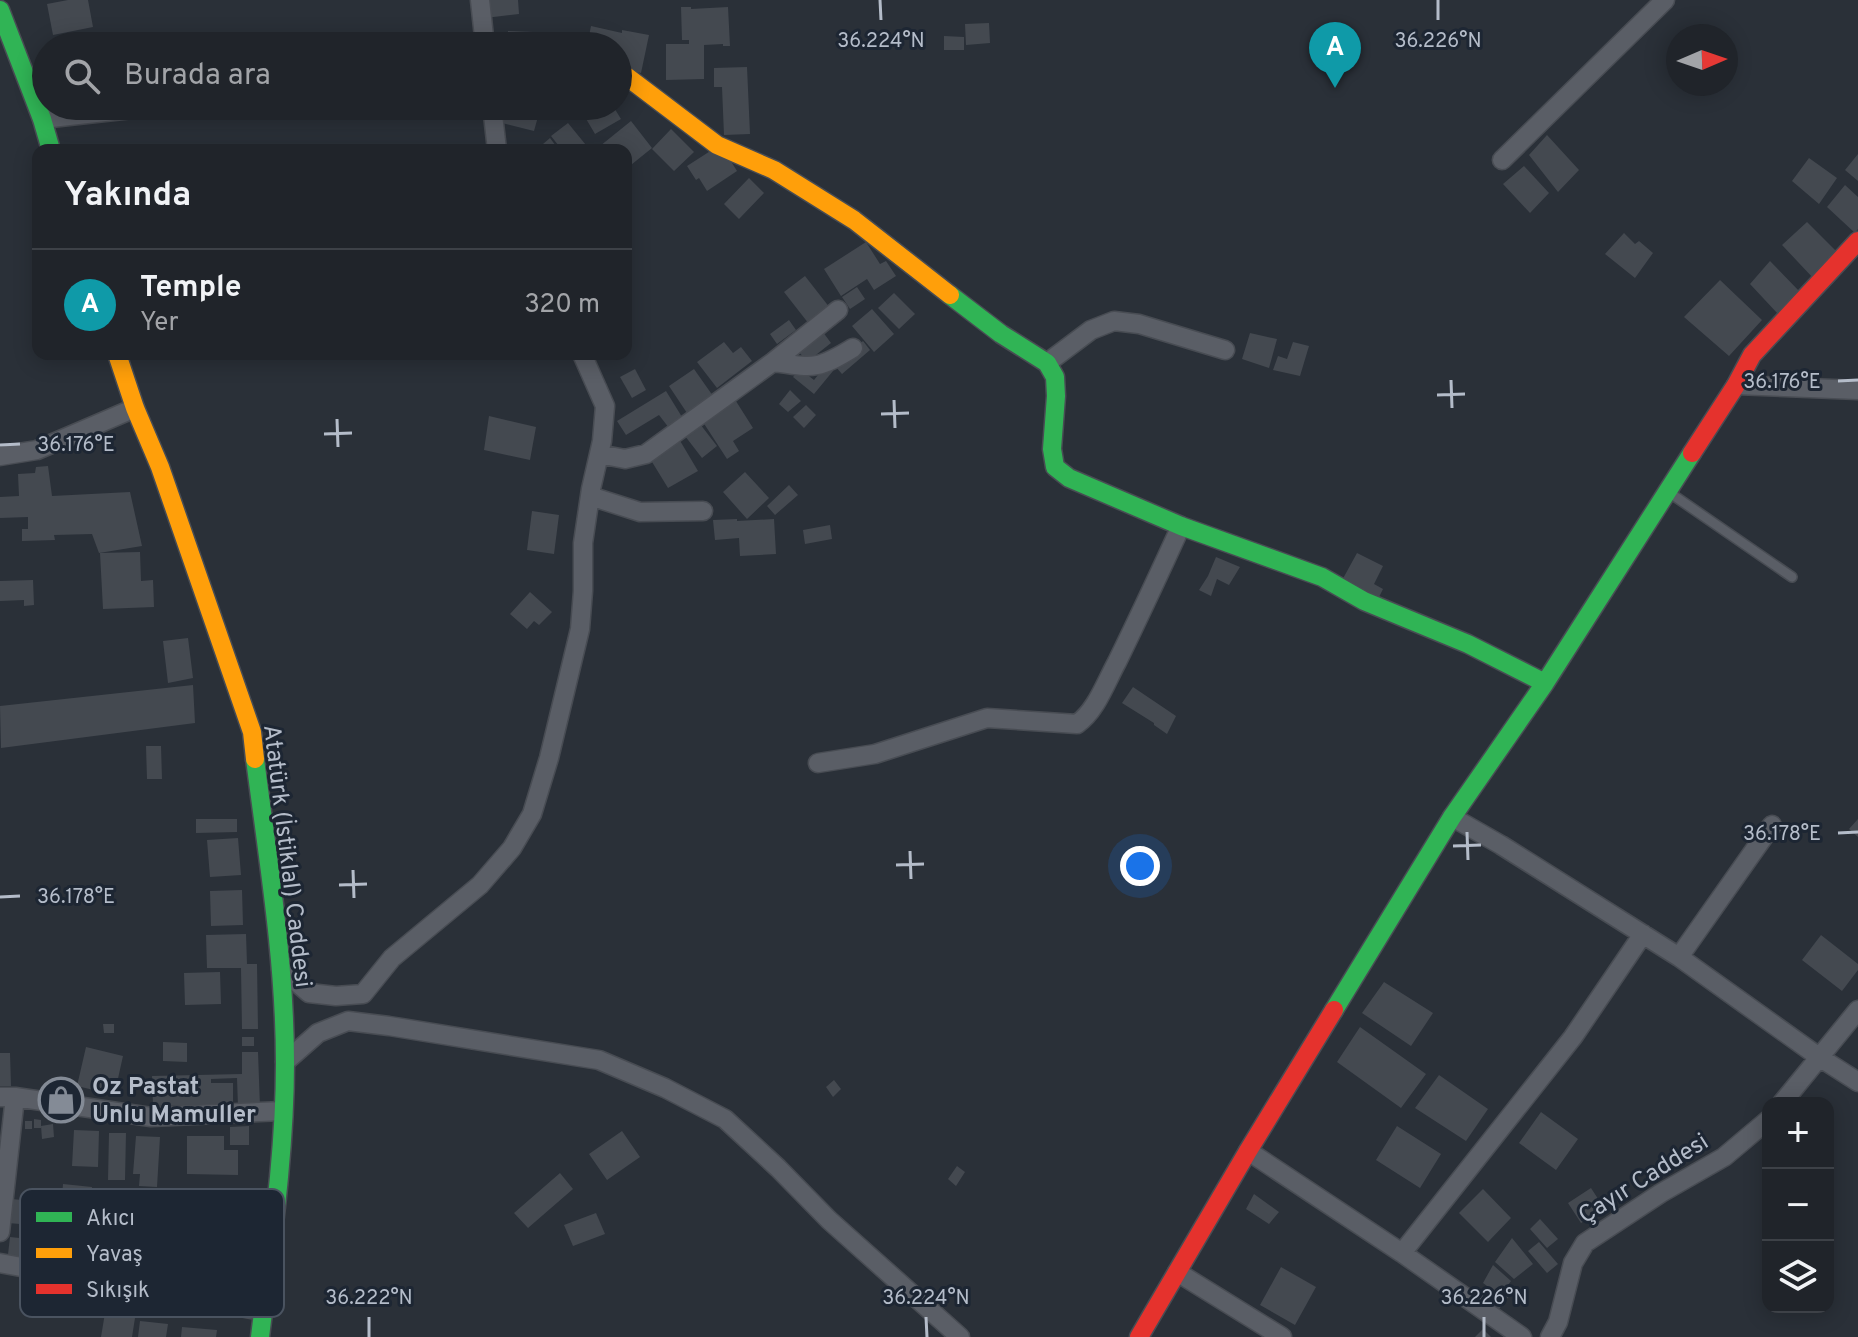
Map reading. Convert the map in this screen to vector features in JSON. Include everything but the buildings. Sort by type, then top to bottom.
[{"type":"street","points":[[480,0],[483,32]]},
{"type":"street","points":[[1502,160],[1665,0]]},
{"type":"street","points":[[0,10],[32,93]]},
{"type":"street","points":[[632,81],[717,145],[774,170],[854,220],[1001,334],[1047,363],[1055,377],[1052,449],[1055,467],[1069,478],[1181,526],[1322,577],[1364,601],[1468,644],[1545,683]]},
{"type":"street","points":[[42,120],[49,144]]},
{"type":"street","points":[[494,120],[496,144]]},
{"type":"street","points":[[1139,1337],[1248,1151],[1452,817],[1545,683],[1736,385],[1752,355],[1858,241]]},
{"type":"street","points":[[599,454],[625,459],[646,454],[773,362],[838,310]]},
{"type":"street","points":[[1047,363],[1091,330],[1114,321],[1139,324],[1225,350]]},
{"type":"street","points":[[773,362],[810,367],[828,363],[853,348]]},
{"type":"street","name":"Atatürk (İstiklal) Caddesi","points":[[119,360],[160,467],[252,732],[281,969],[285,1062],[283,1140],[277,1189]]},
{"type":"street","points":[[281,969],[309,993],[336,996],[363,994],[392,958],[480,885],[512,848],[532,814],[580,629],[583,543],[605,406],[585,360]]},
{"type":"street","points":[[1736,385],[1858,390]]},
{"type":"street","points":[[0,456],[37,450],[135,408]]},
{"type":"street","points":[[590,496],[640,512],[703,511]]},
{"type":"street","points":[[818,763],[875,754],[987,718],[1077,724],[1087,718],[1146,604],[1181,526]]},
{"type":"street","points":[[1452,817],[1679,957],[1858,1082]]},
{"type":"street","points":[[1679,957],[1772,825]]},
{"type":"street","points":[[1402,1253],[1573,1037],[1643,934]]},
{"type":"street","points":[[1787,1097],[1858,1010]]},
{"type":"street","points":[[285,1062],[318,1033],[348,1021],[599,1060],[665,1088],[725,1119],[829,1220],[960,1337]]},
{"type":"street","points":[[0,1232],[7,1097],[151,1117],[283,1111]]},
{"type":"street","name":"Çayır Caddesi","points":[[1550,1337],[1558,1322],[1573,1263],[1585,1243],[1661,1193],[1724,1157],[1762,1125]]},
{"type":"street","points":[[1248,1151],[1522,1337]]},
{"type":"street","points":[[0,1263],[20,1267]]},
{"type":"street","points":[[1177,1272],[1282,1337]]},
{"type":"street","name":"Atatürk (İstiklal) Caddesi","points":[[260,1337],[262,1317]]},
{"type":"lane","points":[[1667,491],[1792,577]]},
{"type":"traffic: fast","points":[[0,10],[32,93]]},
{"type":"traffic: fast","points":[[42,120],[49,144]]},
{"type":"traffic: fast","points":[[950,295],[1001,334],[1047,363],[1055,377],[1052,449],[1055,467],[1069,478],[1181,526],[1322,577],[1364,601],[1468,644],[1545,683]]},
{"type":"traffic: fast","points":[[1334,1010],[1452,817],[1545,683],[1692,453]]},
{"type":"traffic: fast","points":[[255,759],[279,949],[284,1025],[284,1097],[278,1189]]},
{"type":"traffic: fast","points":[[260,1337],[263,1317]]},
{"type":"traffic: slow","points":[[632,81],[717,145],[774,170],[854,220],[950,295]]},
{"type":"traffic: slow","points":[[119,360],[160,467],[252,732],[255,759]]},
{"type":"traffic: jam","points":[[1692,453],[1752,355],[1858,241]]},
{"type":"traffic: jam","points":[[1139,1337],[1334,1010]]},
{"type":"place","name":"Temple","points":[[1335,88]]},
{"type":"place","name":"Oz Pastat Unlu Mamuller","points":[[61,1100]]}]
